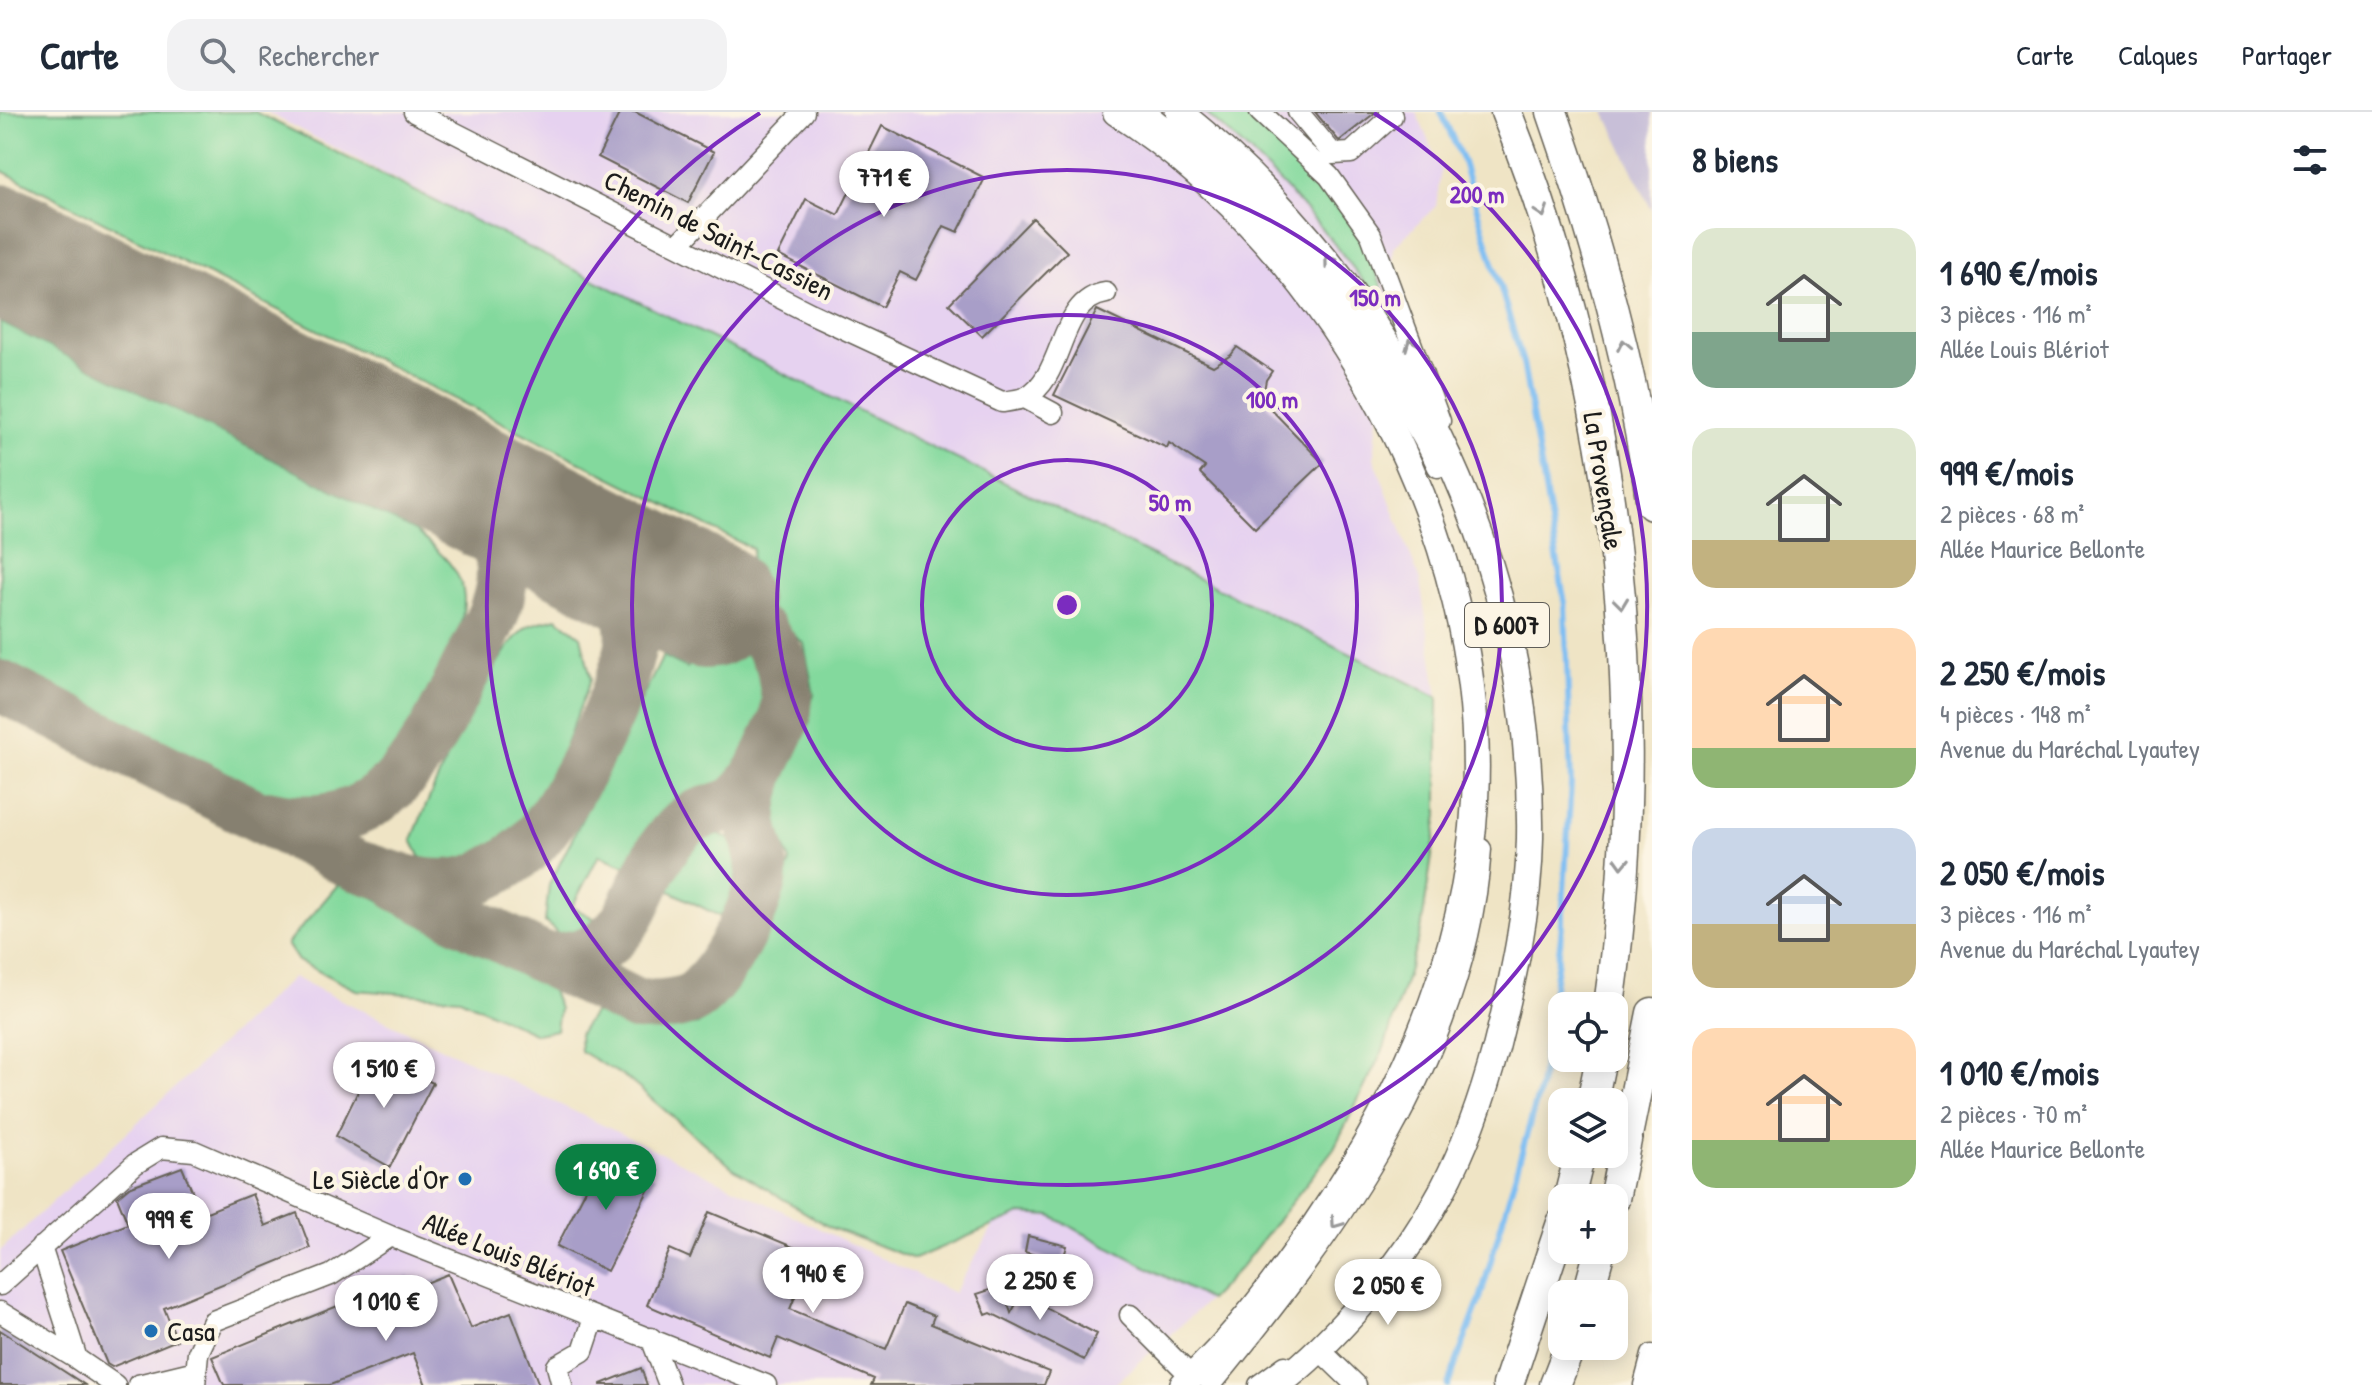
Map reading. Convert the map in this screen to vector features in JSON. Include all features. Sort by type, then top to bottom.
[{"type":"highway","name":"La Provençale","points":[[1506,112],[1552,239],[1583,353],[1605,471],[1623,616],[1626,737],[1622,867],[1610,992]]},
{"type":"highway","name":"La Provençale","points":[[1552,112],[1590,221],[1622,333],[1652,505]]},
{"type":"highway","points":[[1617,1184],[1652,1013]]},
{"type":"highway","points":[[1508,1385],[1550,1264]]},
{"type":"highway","points":[[1492,1385],[1534,1315]]},
{"type":"highway","points":[[1555,1385],[1565,1360]]},
{"type":"main road","name":"D 6007","points":[[1116,112],[1179,159],[1248,224],[1303,286],[1366,381],[1427,507],[1447,569],[1462,631],[1475,757],[1475,800],[1462,891],[1436,990],[1415,1050],[1387,1109],[1350,1174],[1258,1302],[1195,1382]]},
{"type":"main road","name":"D 6007","points":[[1179,112],[1260,184],[1333,265],[1395,357],[1467,496],[1497,583],[1522,699],[1528,755],[1530,841],[1521,930],[1489,1074],[1452,1173],[1424,1227],[1368,1299],[1310,1359],[1277,1385]]},
{"type":"main road","points":[[1295,1385],[1386,1291],[1409,1260],[1424,1227]]},
{"type":"street","name":"Chemin de Saint-Cassien","points":[[414,112],[810,313],[1002,402],[1025,398]]},
{"type":"street","points":[[678,245],[804,112]]},
{"type":"street","points":[[1146,112],[1232,185],[1294,248],[1372,356],[1428,445],[1461,514],[1495,625],[1518,752],[1519,832],[1512,930],[1491,1029],[1463,1118],[1430,1196],[1405,1237],[1359,1295],[1301,1352],[1259,1385]]},
{"type":"street","points":[[1260,112],[1329,176],[1371,235],[1467,496]]},
{"type":"street","points":[[1298,112],[1333,154],[1351,153],[1392,116],[1390,112]]},
{"type":"street","points":[[1053,413],[1025,398],[1040,386],[1081,305],[1095,295],[1106,293]]},
{"type":"street","points":[[1130,1315],[1195,1382],[1308,1265],[1349,1205],[1397,1123],[1437,1037],[1479,877],[1486,782],[1480,681],[1464,590],[1435,496],[1372,356]]},
{"type":"street","name":"Allée Louis Blériot","points":[[0,1285],[135,1164],[161,1148],[194,1151],[390,1236],[766,1385]]},
{"type":"street","points":[[1424,1227],[1430,1196]]},
{"type":"street","points":[[138,1385],[196,1378],[198,1353],[213,1321],[331,1275],[390,1236]]},
{"type":"street","points":[[41,1247],[77,1359]]},
{"type":"street","points":[[0,1312],[115,1385]]},
{"type":"street","points":[[562,1385],[557,1366],[583,1351],[594,1318]]},
{"type":"street","points":[[651,1338],[669,1385]]},
{"type":"street","points":[[1325,1355],[1356,1385]]},
{"type":"street","points":[[1644,1385],[1652,1355]]},
{"type":"shaded area","points":[[266,112],[1416,112],[1441,170],[1436,206],[1394,247],[1374,458],[1420,581],[1438,697],[891,437]]},
{"type":"shaded area","points":[[1605,112],[1652,112],[1652,211]]},
{"type":"shaded area","points":[[293,977],[954,1293],[995,1224],[1021,1214],[1051,1216],[1209,1300],[1114,1385],[0,1385],[0,1251]]},
{"type":"green space","points":[[0,112],[255,112],[1438,697],[1438,815],[1421,931],[1384,1048],[1334,1148],[1241,1267],[1209,1300],[1051,1216],[1021,1214],[914,1259],[829,1227],[733,1168],[628,1079],[580,1051],[579,1034],[594,1012],[650,1030],[698,1024],[732,993],[768,929],[790,861],[775,822],[778,793],[814,695],[804,644],[746,593],[753,549],[0,170]]},
{"type":"green space","points":[[1204,112],[1250,112],[1315,172],[1363,237],[1398,329],[1308,213],[1258,161]]},
{"type":"green space","points":[[0,322],[415,531],[447,560],[459,578],[464,598],[462,620],[454,646],[425,705],[407,733],[368,776],[350,788],[319,796],[265,794],[0,661]]},
{"type":"green space","points":[[557,618],[581,636],[591,679],[559,761],[526,818],[487,853],[453,862],[424,864],[412,840],[446,760],[480,693],[513,641],[527,627]]},
{"type":"green space","points":[[706,632],[751,656],[763,685],[763,717],[733,778],[694,794],[669,810],[649,831],[627,867],[599,855],[572,907],[597,920],[586,931],[563,938],[545,922],[549,885],[663,656],[687,668]]},
{"type":"green space","points":[[713,833],[733,839],[736,861],[734,888],[721,917],[666,889],[684,856]]},
{"type":"green space","points":[[341,881],[550,986],[559,1009],[556,1030],[536,1034],[460,998],[356,990],[298,961],[287,944]]},
{"type":"building","points":[[620,112],[635,112],[714,152],[688,203],[598,157]]},
{"type":"building","points":[[1315,112],[1376,112],[1339,141]]},
{"type":"building","points":[[882,126],[985,178],[958,232],[944,226],[916,280],[900,272],[882,307],[778,255],[806,199],[838,215]]},
{"type":"building","points":[[1033,218],[1067,252],[982,336],[949,304]]},
{"type":"building","points":[[1097,310],[1213,366],[1231,355],[1237,347],[1272,371],[1266,380],[1262,400],[1323,463],[1255,528],[1200,473],[1205,467],[1169,443],[1167,448],[1054,395]]},
{"type":"building","points":[[376,1055],[433,1083],[390,1167],[336,1136]]},
{"type":"building","points":[[605,1152],[655,1177],[607,1271],[557,1246]]},
{"type":"building","points":[[182,1167],[202,1214],[252,1194],[265,1226],[297,1213],[310,1248],[164,1308],[177,1340],[112,1367],[107,1364],[60,1251],[128,1224],[117,1197],[129,1187]]},
{"type":"building","points":[[709,1212],[812,1255],[790,1309],[886,1349],[905,1304],[934,1316],[931,1324],[1049,1372],[1044,1385],[871,1385],[874,1379],[778,1338],[770,1358],[647,1305],[670,1249],[690,1258]]},
{"type":"building","points":[[1028,1236],[1067,1246],[1062,1263],[1025,1252]]},
{"type":"building","points":[[448,1274],[471,1328],[511,1312],[539,1385],[426,1385],[413,1353],[330,1385],[224,1385],[212,1357],[409,1277],[414,1288]]},
{"type":"building","points":[[1002,1286],[1011,1313],[1021,1295],[1097,1334],[1084,1360],[991,1313],[986,1315],[977,1294]]},
{"type":"building","points":[[0,1330],[85,1385],[0,1385]]},
{"type":"building","points":[[641,1368],[647,1385],[601,1385],[601,1384]]},
{"type":"waterway","points":[[1441,112],[1463,162],[1523,363],[1565,604],[1571,784],[1561,937],[1540,1088],[1480,1299],[1448,1385]]},
{"type":"taxiway","points":[[268,816],[308,821],[342,816],[371,803],[395,784],[434,730],[490,620],[501,583],[498,547],[469,485]]},
{"type":"taxiway","points":[[0,686],[355,865],[429,884],[459,884],[474,880],[514,858],[541,833],[590,752],[626,666],[632,636],[625,596],[605,566],[568,534]]},
{"type":"taxiway","points":[[706,604],[763,634],[781,661],[787,698],[785,719],[760,772]]},
{"type":"taxiway","points":[[401,887],[636,1005],[684,1001],[701,991],[724,962],[754,904],[762,874],[752,814],[760,772],[736,801],[697,815],[685,823],[653,865],[620,928],[604,944],[581,954],[549,959]]},
{"type":"runway","points":[[0,249],[706,604]]},
{"type":"place","name":"Le Siècle d'Or","points":[[465,1179]]},
{"type":"place","name":"Casa","points":[[151,1331]]}]
